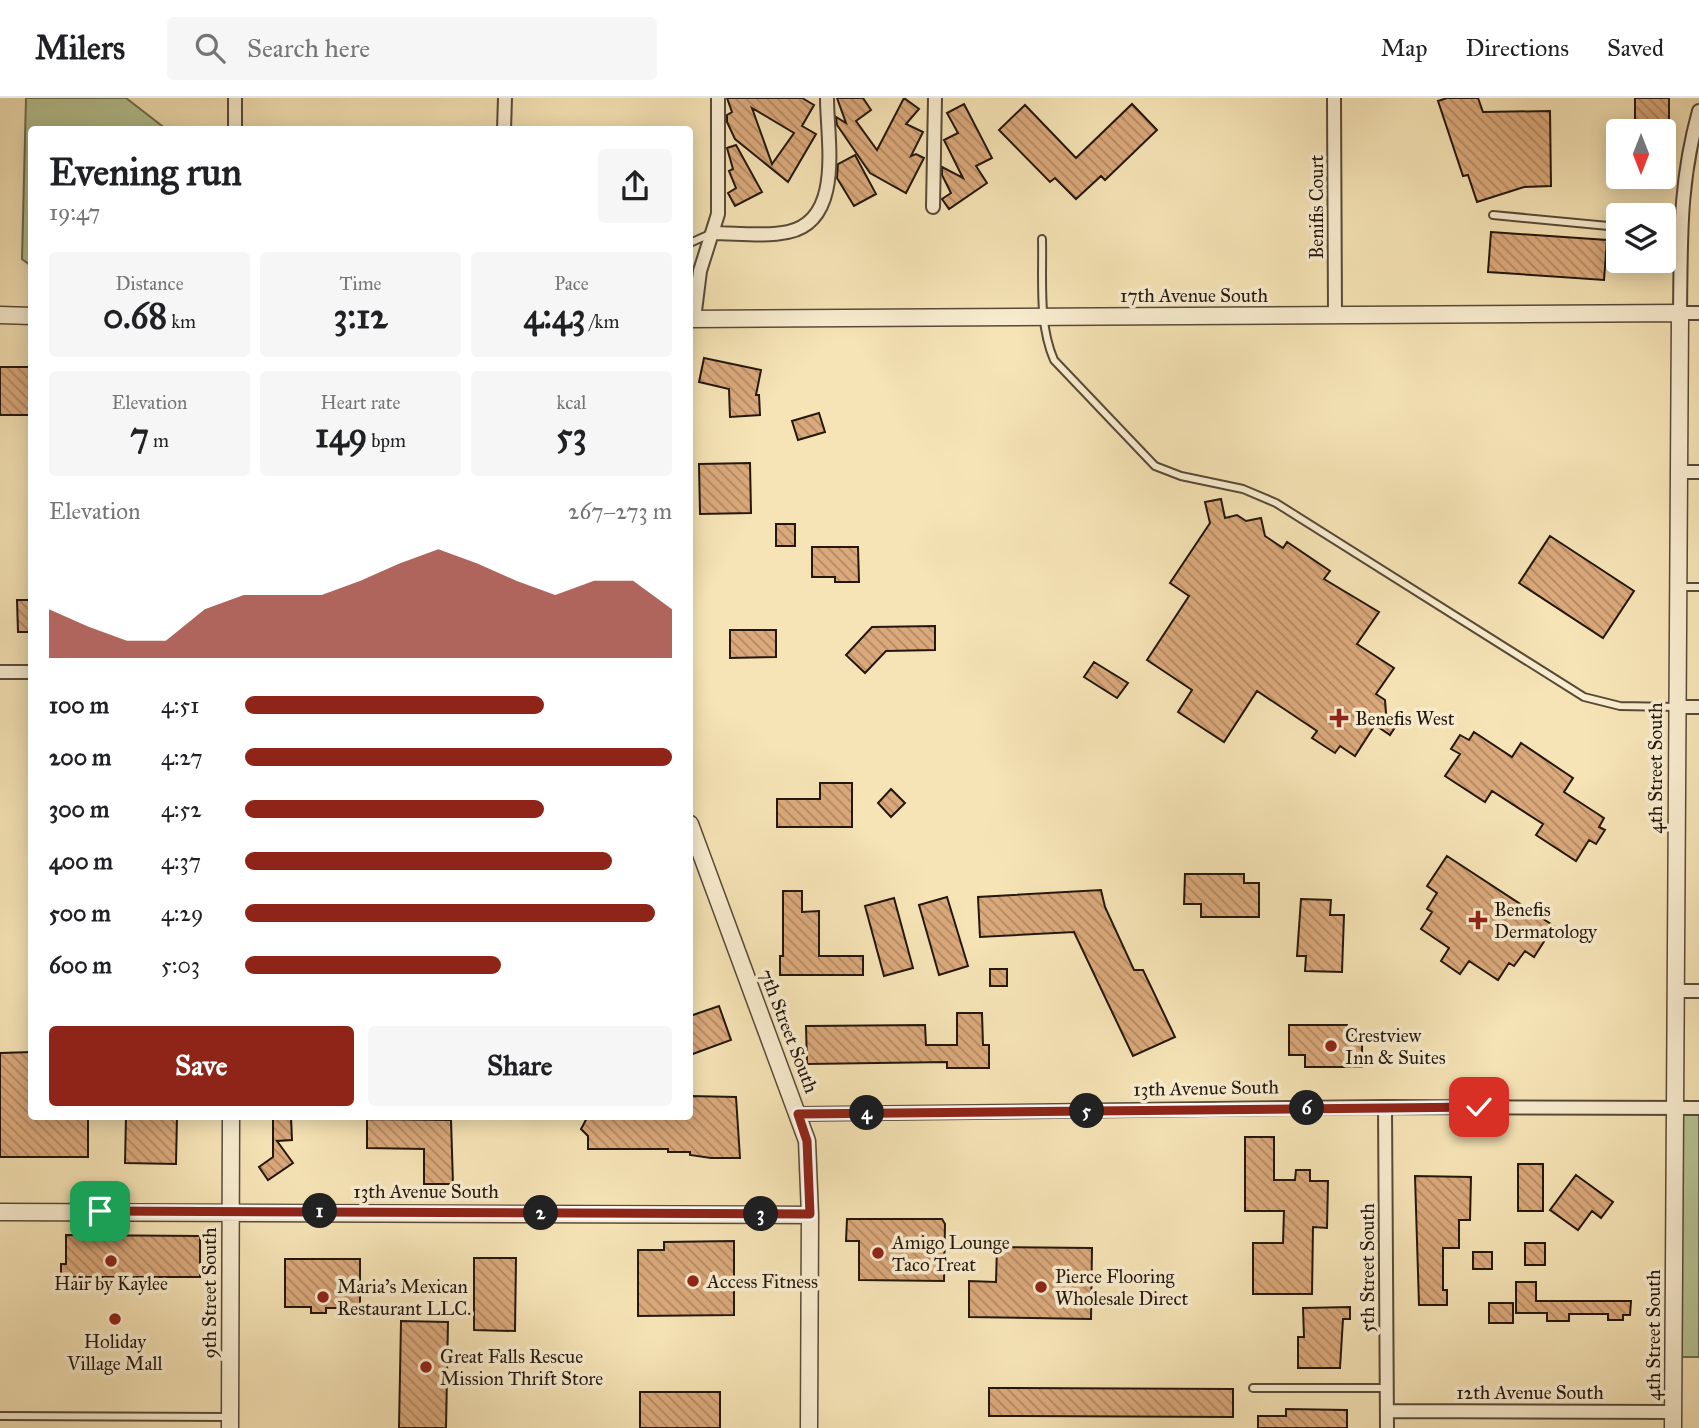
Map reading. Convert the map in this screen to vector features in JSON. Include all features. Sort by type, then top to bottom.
[{"type":"street","points":[[235,98],[235,126]]},
{"type":"street","points":[[504,126],[505,98]]},
{"type":"street","points":[[693,313],[700,271],[718,214],[718,98]]},
{"type":"street","points":[[712,233],[788,232],[811,223],[822,209],[827,188],[827,98]]},
{"type":"street","points":[[933,207],[935,98]]},
{"type":"street","name":"Benifis Court","points":[[1335,98],[1335,316]]},
{"type":"street","name":"4th Street South","points":[[1673,1420],[1681,236],[1686,159],[1699,111]]},
{"type":"street","name":"17th Avenue South","points":[[693,319],[1699,313]]},
{"type":"street","points":[[0,315],[28,316]]},
{"type":"street","points":[[1681,472],[1699,472]]},
{"type":"street","points":[[0,672],[28,673]]},
{"type":"street","points":[[1676,707],[1699,707]]},
{"type":"street","name":"7th Street South","points":[[693,832],[807,1141],[810,1214],[809,1428]]},
{"type":"street","points":[[1675,991],[1699,991]]},
{"type":"street","name":"13th Avenue South","points":[[798,1114],[1385,1107],[1699,1108]]},
{"type":"street","name":"5th Street South","points":[[1385,1107],[1387,1428]]},
{"type":"street","name":"9th Street South","points":[[230,1422],[231,1120]]},
{"type":"street","name":"13th Avenue South","points":[[0,1212],[230,1210],[810,1214]]},
{"type":"street","name":"12th Avenue South","points":[[1387,1411],[1673,1420]]},
{"type":"lane","points":[[1493,215],[1606,226]]},
{"type":"lane","points":[[693,242],[712,233]]},
{"type":"lane","points":[[1676,236],[1681,236]]},
{"type":"lane","points":[[1042,239],[1043,315],[1046,341],[1054,360],[1155,466],[1181,476],[1243,489],[1276,503],[1584,697],[1620,706],[1676,707]]},
{"type":"lane","points":[[1679,587],[1699,587]]},
{"type":"lane","points":[[1253,1388],[1387,1388]]},
{"type":"lane","points":[[0,1416],[230,1422]]},
{"type":"green space","points":[[26,98],[126,98],[162,126],[28,126],[28,264],[22,259]]},
{"type":"green space","points":[[1675,1108],[1699,1108],[1699,1357],[1674,1357]]},
{"type":"building","points":[[727,98],[802,98],[814,105],[802,126],[816,134],[788,182],[735,139],[727,122],[727,115],[732,112]],"holes":[[[752,108],[794,133],[772,164]]]},
{"type":"building","points":[[837,98],[863,98],[871,110],[856,121],[877,150],[904,98],[919,109],[906,124],[923,132],[911,156],[916,154],[924,158],[906,193],[870,173],[837,125],[836,117],[846,123]]},
{"type":"building","points":[[1447,98],[1478,98],[1483,112],[1550,111],[1551,186],[1524,187],[1477,202],[1468,175],[1463,176],[1438,101]]},
{"type":"building","points":[[1635,98],[1669,98],[1669,119],[1635,119]]},
{"type":"building","points":[[964,104],[992,158],[976,166],[987,183],[949,209],[942,199],[951,193],[942,175],[942,167],[963,178],[944,140],[958,133],[947,113]]},
{"type":"building","points":[[1132,104],[1157,130],[1105,180],[1101,176],[1076,199],[1055,178],[1050,182],[999,130],[1025,105],[1076,158]]},
{"type":"building","points":[[736,145],[762,192],[735,206],[728,193],[736,188],[729,171],[733,169],[727,148]]},
{"type":"building","points":[[855,155],[876,194],[854,206],[837,178],[838,164]]},
{"type":"building","points":[[1491,232],[1606,240],[1604,280],[1488,272]]},
{"type":"building","points":[[704,358],[761,370],[756,395],[759,395],[760,415],[730,417],[729,389],[699,382]]},
{"type":"building","points":[[0,367],[28,367],[28,415],[0,415]]},
{"type":"building","points":[[819,413],[825,432],[798,440],[792,421]]},
{"type":"building","points":[[750,463],[751,513],[700,514],[699,464]]},
{"type":"building","points":[[1221,499],[1225,518],[1237,515],[1246,521],[1261,518],[1265,536],[1283,548],[1287,542],[1330,571],[1324,579],[1379,612],[1357,644],[1394,668],[1376,694],[1385,700],[1386,713],[1399,721],[1390,735],[1375,725],[1355,756],[1340,746],[1335,753],[1312,738],[1317,731],[1257,691],[1224,742],[1178,712],[1192,690],[1147,660],[1189,596],[1170,583],[1210,523],[1205,502]]},
{"type":"building","points":[[776,524],[795,524],[795,546],[776,546]]},
{"type":"building","points":[[1550,536],[1634,591],[1603,638],[1519,583]]},
{"type":"building","points":[[812,547],[858,547],[859,582],[835,582],[835,577],[812,577]]},
{"type":"building","points":[[17,600],[28,600],[28,632],[18,632]]},
{"type":"building","points":[[935,626],[935,650],[886,651],[865,673],[846,655],[872,627]]},
{"type":"building","points":[[730,630],[776,630],[776,657],[730,658]]},
{"type":"building","points":[[1094,662],[1128,683],[1117,698],[1084,677]]},
{"type":"building","points":[[1474,732],[1512,757],[1521,743],[1573,778],[1564,792],[1604,818],[1599,827],[1605,830],[1596,844],[1589,840],[1576,861],[1536,835],[1543,824],[1492,791],[1485,802],[1445,776],[1460,754],[1451,749],[1460,735],[1469,740]]},
{"type":"building","points":[[820,783],[852,783],[852,827],[777,827],[777,799],[820,799]]},
{"type":"building","points":[[891,789],[905,803],[891,817],[878,803]]},
{"type":"building","points":[[1447,856],[1554,926],[1534,957],[1525,951],[1514,966],[1509,963],[1498,980],[1469,961],[1460,974],[1441,961],[1449,948],[1421,929],[1432,912],[1427,909],[1437,893],[1427,886]]},
{"type":"building","points":[[1185,874],[1244,874],[1244,883],[1259,883],[1259,917],[1201,917],[1201,904],[1184,904]]},
{"type":"building","points":[[1101,890],[1105,907],[1134,970],[1143,970],[1175,1037],[1133,1056],[1074,932],[980,937],[978,897]]},
{"type":"building","points":[[783,891],[802,891],[802,912],[819,911],[819,956],[863,956],[863,975],[780,975],[780,956],[783,956]]},
{"type":"building","points":[[947,897],[968,966],[939,975],[919,905]]},
{"type":"building","points":[[894,898],[913,968],[884,976],[865,906]]},
{"type":"building","points":[[1301,899],[1331,900],[1330,915],[1344,915],[1342,972],[1305,971],[1306,956],[1297,956]]},
{"type":"building","points":[[990,969],[1007,969],[1007,986],[990,986]]},
{"type":"building","points":[[719,1006],[731,1040],[693,1054],[693,1015]]},
{"type":"building","points":[[957,1013],[982,1013],[983,1045],[989,1045],[989,1068],[947,1068],[947,1062],[807,1064],[806,1026],[925,1025],[926,1045],[957,1045]]},
{"type":"building","points":[[1289,1025],[1347,1025],[1347,1035],[1362,1035],[1362,1067],[1305,1067],[1305,1055],[1289,1055]]},
{"type":"building","points":[[28,1052],[28,1120],[88,1120],[88,1157],[0,1157],[0,1053]]},
{"type":"building","points":[[693,1096],[736,1097],[740,1158],[711,1158],[690,1155],[690,1152],[668,1152],[668,1149],[588,1149],[588,1136],[581,1129],[586,1120],[693,1120]]},
{"type":"building","points":[[126,1120],[177,1120],[176,1164],[125,1163]]},
{"type":"building","points":[[273,1120],[291,1120],[292,1140],[277,1141],[293,1163],[268,1180],[259,1167],[273,1157]]},
{"type":"building","points":[[367,1120],[451,1120],[453,1184],[424,1184],[424,1149],[367,1148]]},
{"type":"building","points":[[1245,1137],[1274,1137],[1274,1180],[1295,1180],[1296,1170],[1310,1170],[1310,1181],[1328,1181],[1327,1228],[1313,1227],[1312,1294],[1253,1294],[1253,1243],[1283,1243],[1284,1211],[1245,1211]]},
{"type":"building","points":[[1518,1164],[1543,1164],[1543,1211],[1518,1211]]},
{"type":"building","points":[[1576,1175],[1613,1202],[1601,1218],[1592,1211],[1578,1230],[1550,1210]]},
{"type":"building","points":[[1415,1176],[1471,1177],[1470,1220],[1459,1220],[1459,1248],[1443,1248],[1443,1290],[1447,1290],[1447,1305],[1419,1305]]},
{"type":"building","points":[[847,1219],[942,1219],[945,1224],[944,1281],[859,1280],[859,1241],[846,1241]]},
{"type":"building","points":[[66,1235],[200,1236],[200,1277],[61,1277],[61,1264],[66,1264]]},
{"type":"building","points":[[734,1241],[734,1315],[638,1316],[638,1250],[664,1250],[664,1242]]},
{"type":"building","points":[[1525,1243],[1545,1243],[1545,1265],[1525,1265]]},
{"type":"building","points":[[997,1247],[1092,1248],[1091,1319],[969,1317],[969,1281],[996,1282]]},
{"type":"building","points":[[1473,1252],[1492,1252],[1492,1269],[1473,1269]]},
{"type":"building","points":[[474,1258],[516,1258],[515,1331],[474,1330]]},
{"type":"building","points":[[285,1259],[360,1259],[360,1308],[326,1308],[326,1313],[311,1313],[311,1307],[285,1307]]},
{"type":"building","points":[[1516,1282],[1536,1282],[1536,1301],[1631,1301],[1630,1315],[1623,1315],[1623,1320],[1608,1320],[1608,1314],[1569,1314],[1569,1321],[1547,1321],[1547,1313],[1516,1313]]},
{"type":"building","points":[[1489,1303],[1513,1303],[1513,1323],[1489,1323]]},
{"type":"building","points":[[1350,1307],[1350,1319],[1343,1319],[1340,1368],[1298,1368],[1298,1337],[1304,1337],[1303,1308]]},
{"type":"building","points":[[401,1321],[448,1322],[446,1428],[399,1428]]},
{"type":"building","points":[[989,1388],[1233,1389],[1233,1417],[989,1416]]},
{"type":"building","points":[[640,1392],[720,1392],[720,1428],[640,1428]]},
{"type":"building","points":[[1286,1409],[1347,1410],[1347,1428],[1258,1428],[1258,1416],[1286,1416]]},
{"type":"place","name":"Benefis West","points":[[1339,718]]},
{"type":"place","name":"Benefis Dermatology","points":[[1478,920]]},
{"type":"place","name":"Crestview Inn & Suites","points":[[1331,1046]]},
{"type":"place","name":"Amigo Lounge Taco Treat","points":[[878,1253]]},
{"type":"place","name":"Hair by Kaylee","points":[[111,1261]]},
{"type":"place","name":"Access Fitness","points":[[693,1281]]},
{"type":"place","name":"Pierce Flooring Wholesale Direct","points":[[1041,1287]]},
{"type":"place","name":"Maria's Mexican Restaurant LLC.","points":[[323,1297]]},
{"type":"place","name":"Holiday Village Mall","points":[[115,1319]]},
{"type":"place","name":"Great Falls Rescue Mission Thrift Store","points":[[426,1367]]},
{"type":"route","points":[[100,1211],[810,1214],[807,1141],[798,1114],[1479,1107]]}]
